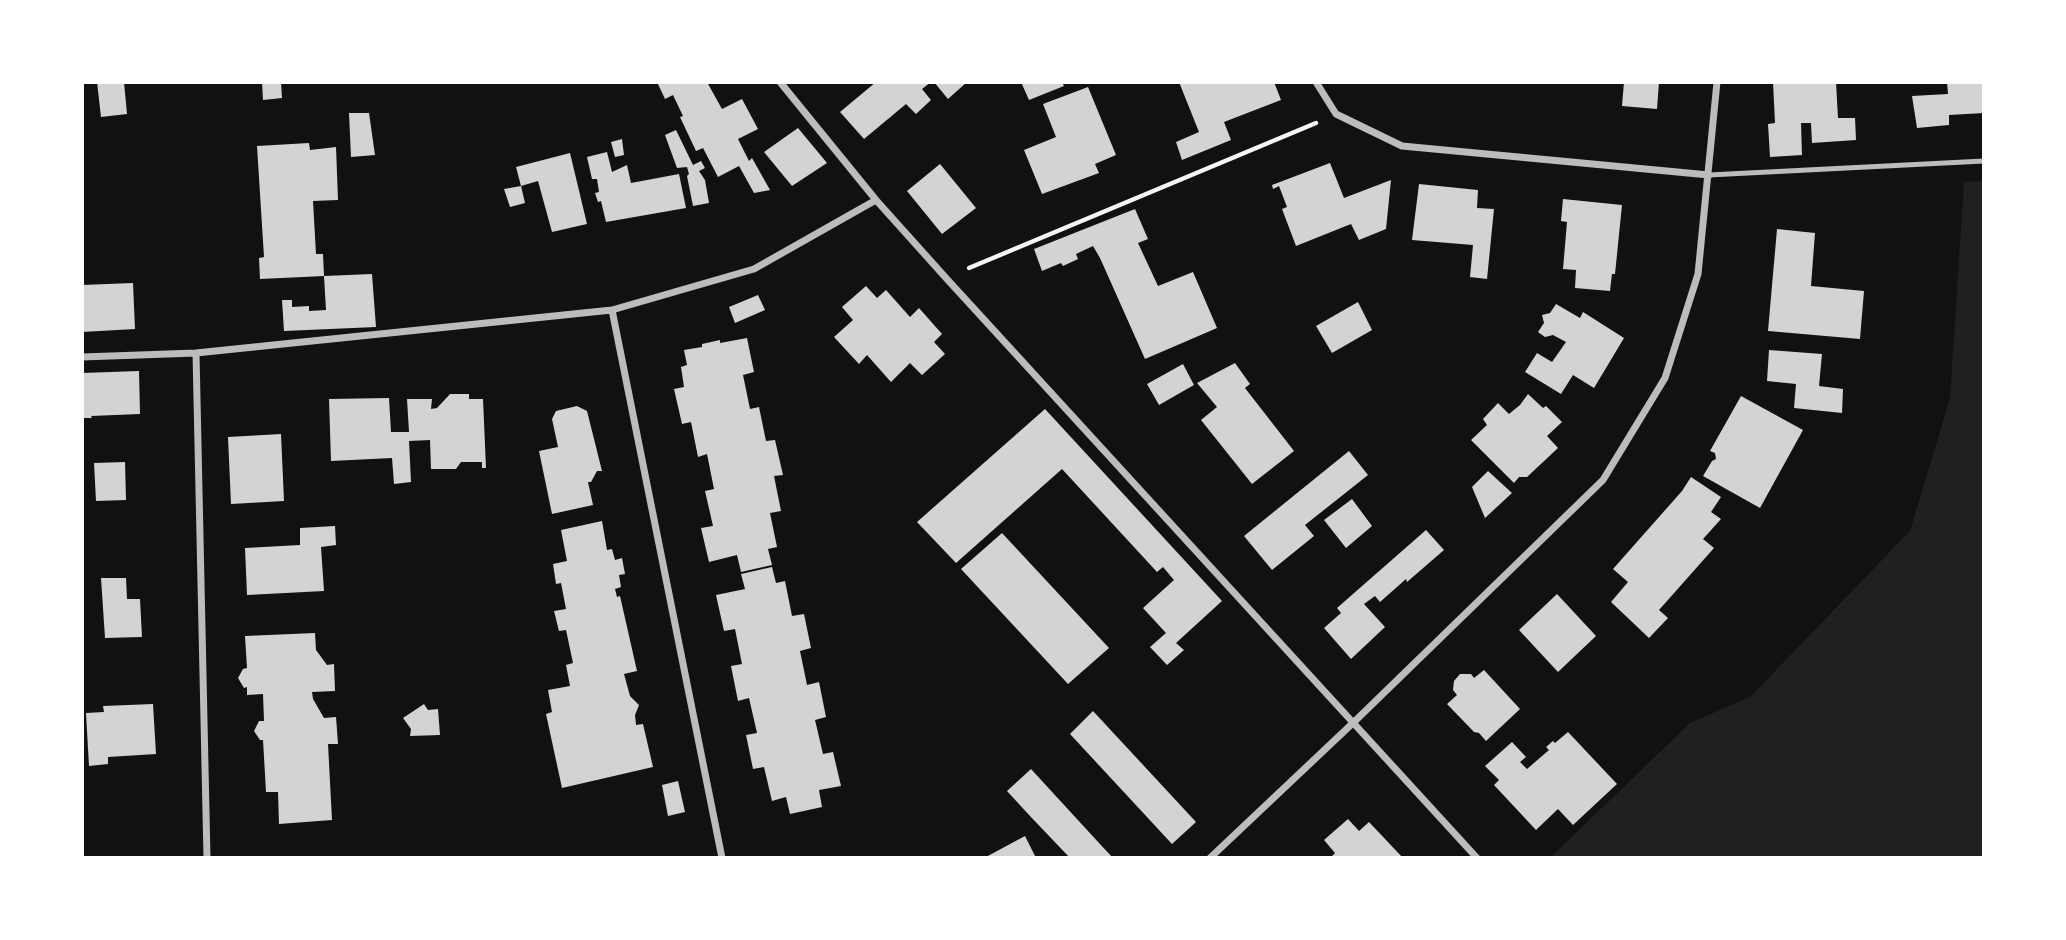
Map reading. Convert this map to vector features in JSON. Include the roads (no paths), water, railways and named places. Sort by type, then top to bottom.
[{"type":"street","points":[[780,82],[876,200],[946,278],[1477,858]]},
{"type":"street","points":[[1316,82],[1336,114],[1402,146],[1709,175]]},
{"type":"street","points":[[1210,858],[1603,480],[1665,378],[1698,274],[1717,82]]},
{"type":"street","points":[[82,357],[196,353],[612,310],[754,269],[876,200]]},
{"type":"street","points":[[612,310],[722,858]]},
{"type":"street","points":[[196,353],[207,858]]},
{"type":"lane","points":[[1709,175],[1984,161]]}]
